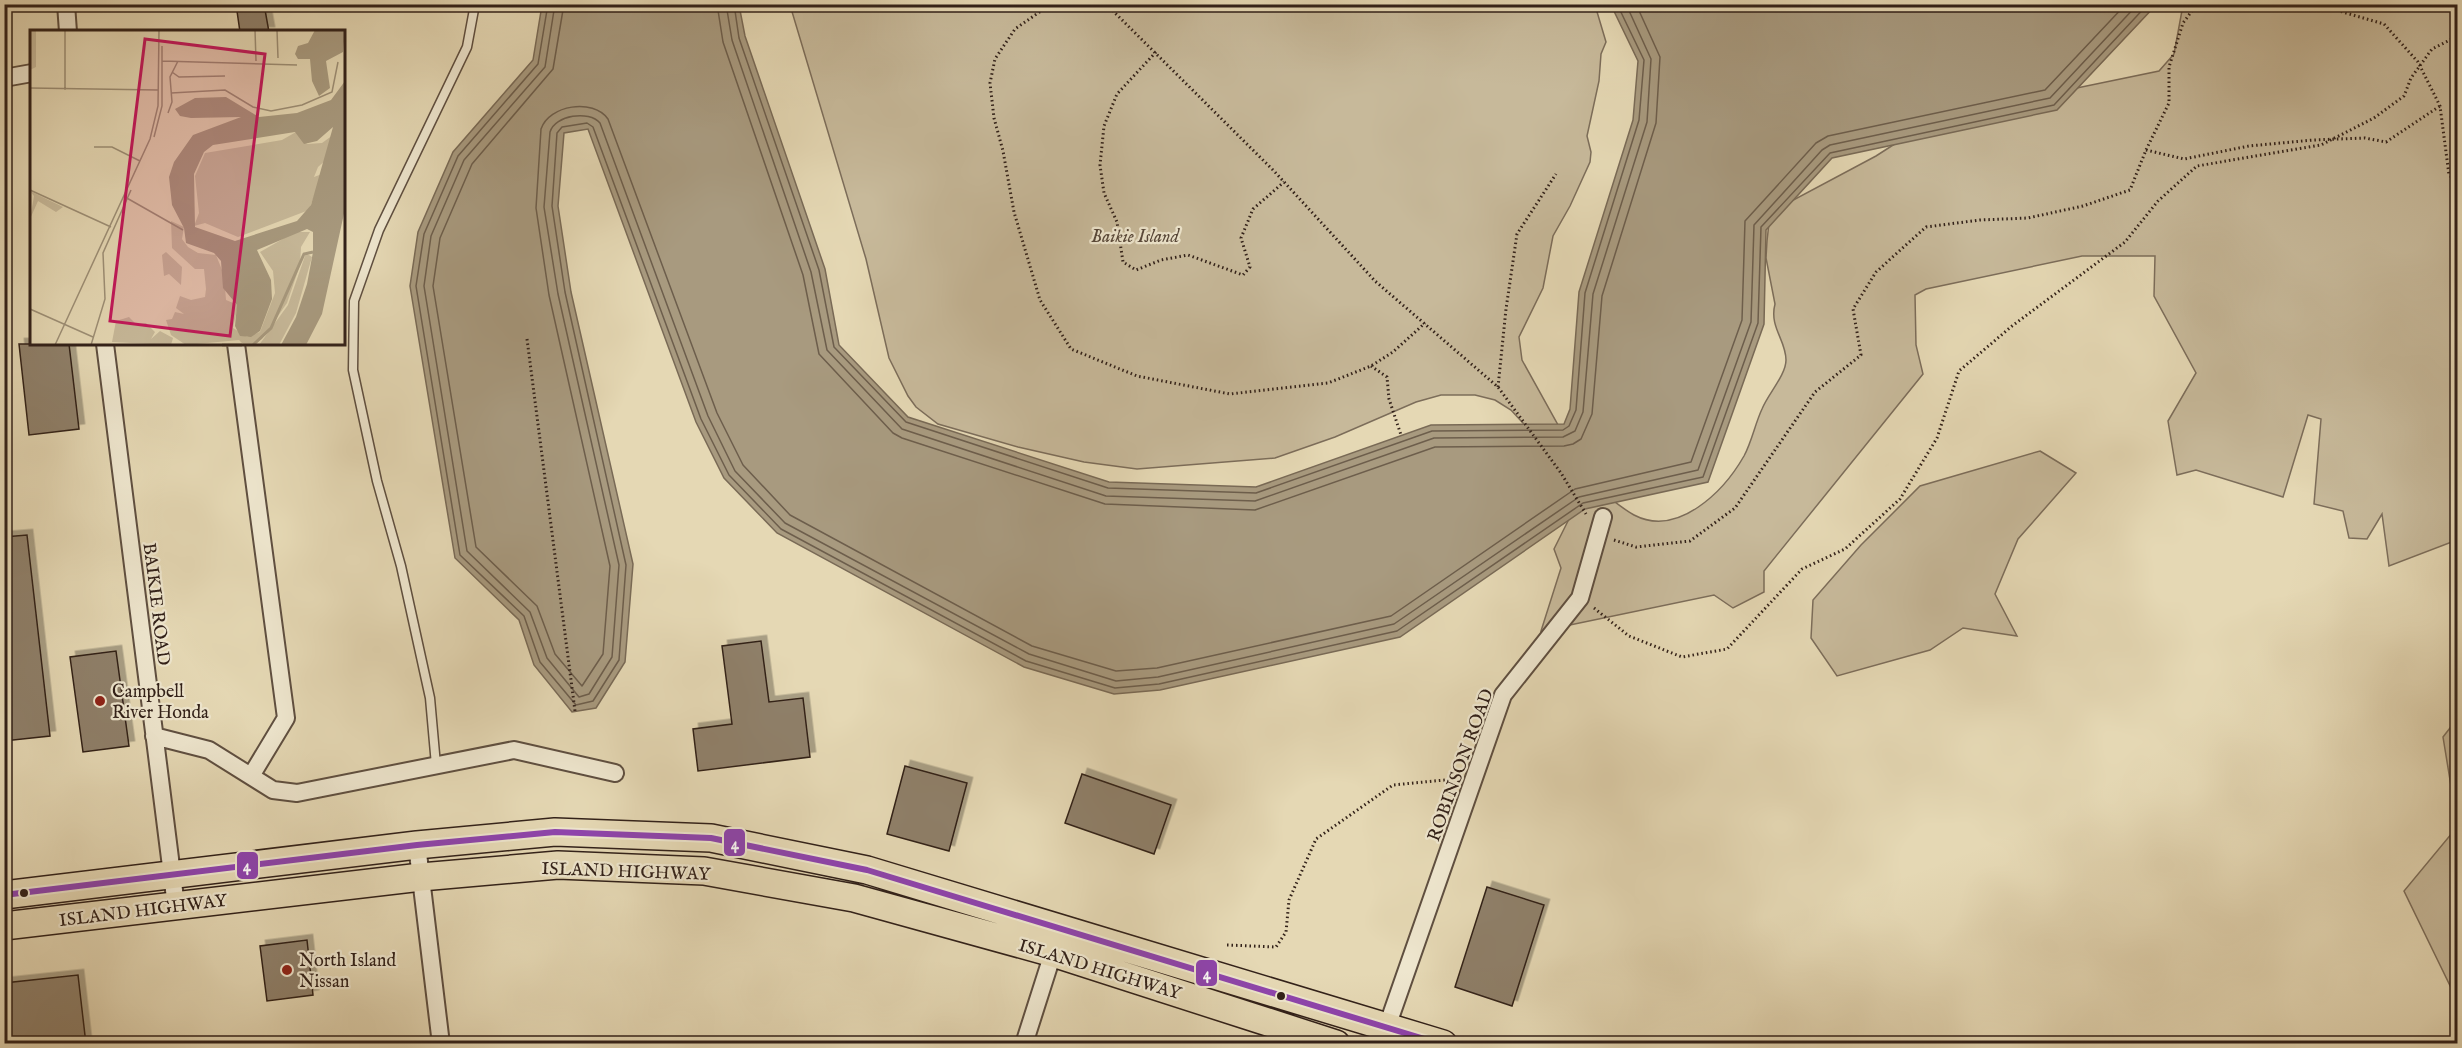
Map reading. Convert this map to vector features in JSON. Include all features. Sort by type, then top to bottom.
[{"type":"main road","name":"ISLAND HIGHWAY","points":[[4,895],[417,844],[555,832],[711,838],[867,870],[1385,1035],[1443,1044]]},
{"type":"main road","name":"ISLAND HIGHWAY","points":[[4,926],[421,877],[558,866],[705,871],[854,898],[1053,953],[1336,1044]]},
{"type":"street","points":[[66,4],[68,30]]},
{"type":"street","points":[[4,78],[30,73]]},
{"type":"street","name":"BAIKIE ROAD","points":[[105,345],[176,906]]},
{"type":"street","points":[[236,345],[286,718],[251,776]]},
{"type":"street","name":"ROBINSON ROAD","points":[[1385,1035],[1503,695],[1580,598],[1603,517]]},
{"type":"street","points":[[154,736],[209,750],[273,790],[297,793],[514,750],[615,772]]},
{"type":"street","points":[[417,844],[441,1044]]},
{"type":"street","points":[[1024,1044],[1053,953]]},
{"type":"lane","points":[[436,765],[430,698],[401,566],[377,481],[353,370],[354,301],[379,231],[467,47],[475,4]]},
{"type":"path","points":[[1051,4],[1015,29],[995,59],[990,83],[994,118],[1014,212],[1040,300],[1071,349],[1137,376],[1230,394],[1328,383],[1371,366],[1393,352],[1425,323]]},
{"type":"path","points":[[1106,4],[1284,182],[1375,280],[1498,387],[1561,473],[1598,534],[1636,548],[1690,541],[1735,508],[1815,392],[1861,355],[1853,309],[1876,272],[1926,226],[2028,218],[2083,206],[2130,190],[2169,103],[2169,67],[2182,23],[2196,4]]},
{"type":"path","points":[[2315,4],[2384,24],[2418,63],[2440,106],[2449,175],[2457,182]]},
{"type":"path","points":[[1580,598],[1629,636],[1682,657],[1727,650],[1802,569],[1845,549],[1900,499],[1937,438],[1959,371],[2012,326],[2125,242],[2158,201],[2197,166],[2322,145],[2374,117],[2404,96],[2412,78],[2432,49],[2457,36]]},
{"type":"path","points":[[1156,52],[1117,94],[1104,126],[1100,165],[1104,193],[1117,222],[1123,262],[1136,270],[1161,260],[1188,255],[1243,275],[1250,267],[1241,238],[1253,209],[1284,182]]},
{"type":"path","points":[[2146,150],[2184,159],[2249,146],[2313,140],[2365,138],[2386,142],[2440,106]]},
{"type":"path","points":[[1498,387],[1517,234],[1556,174]]},
{"type":"path","points":[[527,339],[575,711]]},
{"type":"path","points":[[1371,366],[1387,377],[1389,399],[1401,435]]},
{"type":"path","points":[[1227,945],[1276,947],[1286,933],[1289,900],[1316,839],[1393,785],[1475,777]]},
{"type":"green space","name":"Baikie Island","points":[[790,5],[1595,5],[1606,42],[1601,54],[1599,81],[1587,136],[1591,152],[1590,162],[1553,236],[1543,288],[1519,337],[1522,360],[1558,425],[1534,435],[1511,410],[1495,400],[1475,395],[1441,395],[1416,402],[1335,437],[1275,458],[1137,469],[1084,462],[1018,447],[938,424],[916,407],[889,358],[866,259]]},
{"type":"green space","points":[[2183,5],[2457,5],[2457,540],[2389,566],[2382,514],[2367,539],[2349,538],[2343,511],[2314,504],[2321,419],[2308,415],[2283,497],[2196,470],[2177,475],[2168,421],[2196,373],[2154,296],[2155,256],[2082,256],[1926,289],[1915,295],[1916,345],[1923,374],[1764,571],[1764,592],[1733,608],[1714,595],[1541,631],[1561,568],[1554,549],[1572,513],[1604,494],[1634,515],[1651,521],[1683,516],[1712,496],[1725,483],[1744,456],[1762,409],[1780,378],[1786,360],[1774,320],[1775,304],[1766,258],[1769,223],[1782,206],[1876,156],[1932,120],[1965,111],[2159,71],[2174,54]]},
{"type":"green space","points":[[2040,451],[2076,473],[2018,539],[1995,594],[2017,636],[1963,628],[1930,650],[1837,676],[1811,638],[1813,600],[1861,545],[1920,486]]},
{"type":"green space","points":[[2457,719],[2457,823],[2443,737]]},
{"type":"green space","points":[[2457,827],[2458,999],[2457,1000],[2404,891]]},
{"type":"water","points":[[542,5],[739,5],[745,36],[825,269],[839,345],[908,417],[1109,482],[1256,487],[1431,425],[1564,424],[1570,409],[1579,292],[1633,120],[1638,61],[1611,5],[2156,5],[2057,110],[1832,158],[1766,230],[1764,324],[1708,482],[1585,509],[1400,637],[1160,690],[1114,694],[1024,667],[777,533],[724,478],[696,422],[588,129],[564,133],[558,206],[571,292],[633,564],[625,662],[596,708],[572,712],[534,665],[519,620],[455,558],[410,286],[418,232],[453,152],[533,60]]},
{"type":"building","points":[[236,4],[264,4],[269,30],[240,30]]},
{"type":"building","points":[[19,344],[69,345],[79,429],[29,435]]},
{"type":"building","points":[[27,535],[50,736],[4,741],[4,537]]},
{"type":"building","points":[[761,641],[769,702],[803,698],[810,757],[698,771],[693,729],[732,724],[722,646]]},
{"type":"building","name":"Campbell River Honda","points":[[116,651],[129,746],[83,752],[70,657]]},
{"type":"building","points":[[905,766],[967,783],[949,851],[887,834]]},
{"type":"building","points":[[1082,774],[1171,805],[1154,854],[1065,823]]},
{"type":"building","points":[[1487,887],[1544,905],[1512,1006],[1455,987]]},
{"type":"building","name":"North Island Nissan","points":[[307,940],[313,995],[267,1001],[260,946]]},
{"type":"building","points":[[78,975],[86,1044],[4,1044],[4,983]]},
{"type":"transit line","name":"4","points":[[4,895],[417,845],[555,832],[711,838],[867,870],[1441,1044]]},
{"type":"place","name":"Campbell River Honda","points":[[100,701]]},
{"type":"place","name":"North Island Nissan","points":[[287,970]]}]
